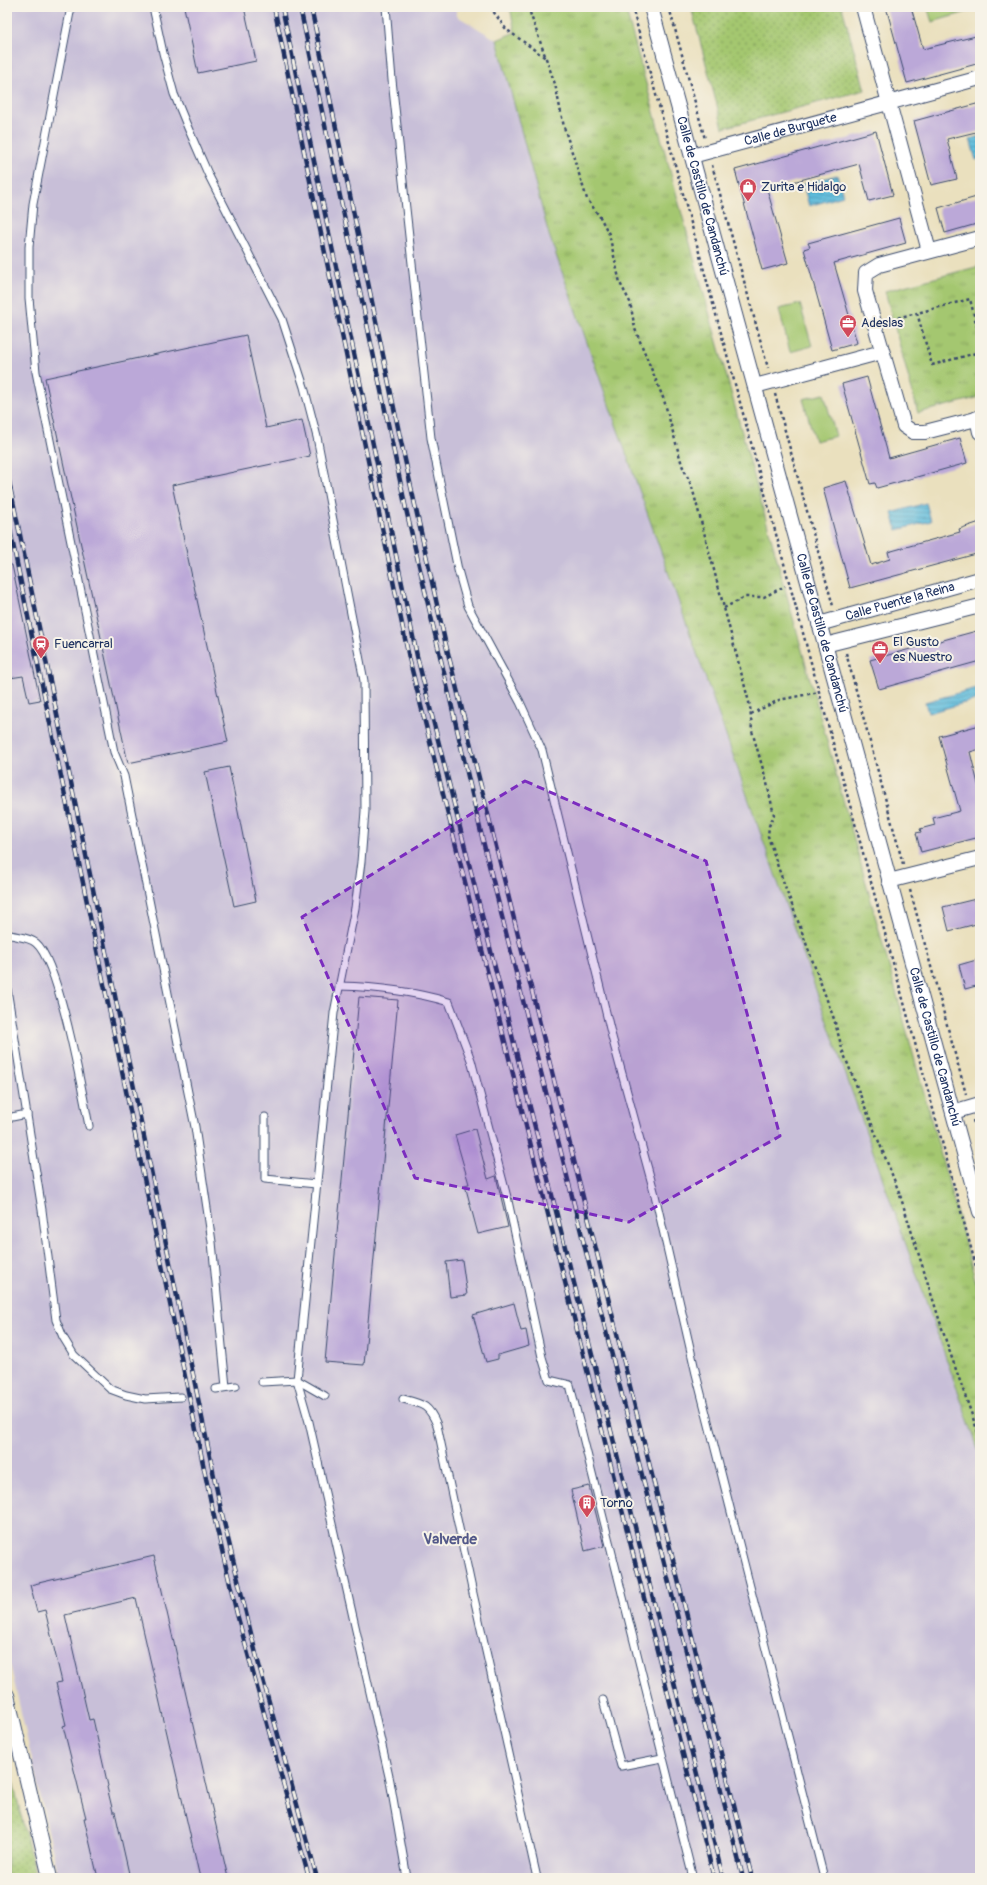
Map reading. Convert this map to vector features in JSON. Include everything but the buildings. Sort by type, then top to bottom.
[{"type":"street","name":"Calle de Castillo de Candanchú","points":[[651,7],[980,1212]]},
{"type":"street","points":[[863,7],[929,251]]},
{"type":"street","name":"Calle de Burguete","points":[[692,156],[980,78]]},
{"type":"street","points":[[980,238],[879,265],[866,273],[865,291],[904,426],[913,432],[925,432],[978,418],[980,432]]},
{"type":"street","points":[[755,386],[882,352]]},
{"type":"street","name":"Calle Puente la Reina","points":[[819,624],[980,579]]},
{"type":"street","name":"Calle Puente la Reina","points":[[825,645],[980,606]]},
{"type":"street","points":[[890,881],[980,858]]},
{"type":"street","points":[[953,1112],[980,1104]]},
{"type":"street","points":[[7,1695],[50,1878]]},
{"type":"lane","points":[[71,7],[46,133],[30,233],[29,298],[36,372],[114,752],[124,776],[195,1126],[212,1242],[226,1387]]},
{"type":"lane","points":[[153,7],[174,94],[209,176],[282,319],[304,387],[317,437],[364,680],[365,811],[355,908],[334,1013],[297,1380],[309,1422],[390,1781],[407,1878]]},
{"type":"lane","points":[[386,7],[392,80],[431,438],[458,570],[468,606],[520,702],[542,750],[612,1037],[655,1195],[696,1374],[824,1878]]},
{"type":"lane","points":[[7,934],[35,942],[43,950],[61,997],[89,1126]]},
{"type":"lane","points":[[339,986],[408,991],[449,1002],[471,1060],[504,1186],[542,1356],[549,1380],[570,1384],[693,1878]]},
{"type":"lane","points":[[7,989],[27,1114],[56,1320],[63,1338],[74,1355],[110,1389],[126,1395],[145,1399],[180,1397]]},
{"type":"lane","points":[[7,1118],[27,1114]]},
{"type":"lane","points":[[265,1117],[265,1179],[316,1184]]},
{"type":"lane","points":[[262,1382],[297,1380],[325,1396]]},
{"type":"lane","points":[[216,1389],[236,1386]]},
{"type":"lane","points":[[403,1399],[424,1404],[432,1414],[437,1425],[537,1878]]},
{"type":"lane","points":[[604,1700],[621,1766],[662,1758]]},
{"type":"path","points":[[490,7],[506,29],[547,59]]},
{"type":"path","points":[[528,7],[547,59],[564,127],[587,199],[600,217],[609,234],[620,283],[630,302],[635,329],[664,400],[682,465],[692,487],[714,564],[750,706],[752,731],[767,783],[774,815],[769,826],[768,836],[834,1019],[844,1052],[899,1192],[945,1337],[980,1438]]},
{"type":"path","points":[[632,7],[980,1281]]},
{"type":"path","points":[[669,7],[706,140]]},
{"type":"path","points":[[716,177],[769,371]]},
{"type":"path","points":[[892,319],[970,299],[980,339]]},
{"type":"path","points":[[917,313],[932,365],[980,352]]},
{"type":"path","points":[[775,395],[833,606]]},
{"type":"path","points":[[724,608],[745,597],[764,597],[785,586]]},
{"type":"path","points":[[846,654],[903,864]]},
{"type":"path","points":[[751,714],[779,700],[819,692]]},
{"type":"path","points":[[910,889],[966,1094]]},
{"type":"path","points":[[972,1117],[980,1144]]},
{"type":"highlighted area","points":[[525,781],[706,861],[780,1136],[629,1222],[415,1178],[302,917]]},
{"type":"shaded area","points":[[7,7],[455,7],[457,16],[497,40],[549,235],[980,1454],[980,1878],[59,1878],[7,1651]]},
{"type":"green space","points":[[510,7],[625,7],[980,1297],[980,1454],[549,235],[497,40],[515,32]]},
{"type":"green space","points":[[691,7],[842,7],[865,90],[723,128]]},
{"type":"green space","points":[[927,7],[973,7],[974,10],[932,22]]},
{"type":"green space","points":[[980,266],[980,397],[918,413],[885,291]]},
{"type":"green space","points":[[800,304],[812,346],[790,352],[779,309]]},
{"type":"green space","points":[[824,394],[836,436],[815,441],[803,399]]},
{"type":"green space","points":[[7,1756],[36,1878],[7,1878]]},
{"type":"water","points":[[980,136],[980,159],[976,160],[970,139]]},
{"type":"water","points":[[837,175],[843,196],[809,206],[803,184]]},
{"type":"water","points":[[926,503],[931,521],[897,530],[892,513]]},
{"type":"water","points":[[977,688],[979,699],[928,713],[925,702]]},
{"type":"railway","points":[[274,7],[409,658],[714,1878]]},
{"type":"railway","points":[[282,7],[417,656],[723,1878]]},
{"type":"railway","points":[[300,7],[406,509],[482,837],[743,1878]]},
{"type":"railway","points":[[311,7],[400,437],[445,641],[752,1878]]},
{"type":"railway","points":[[7,472],[221,1510],[256,1654],[317,1878]]},
{"type":"railway","points":[[7,515],[213,1512],[237,1614],[309,1878]]},
{"type":"place","name":"Zurita e Hidalgo","points":[[748,202]]},
{"type":"place","name":"Adeslas","points":[[848,338]]},
{"type":"place","name":"Fuencarral","points":[[41,659]]},
{"type":"place","name":"El Gusto es Nuestro","points":[[880,664]]},
{"type":"place","name":"Torno","points":[[587,1518]]},
{"type":"district","name":"Valverde","points":[[450,1539]]}]
